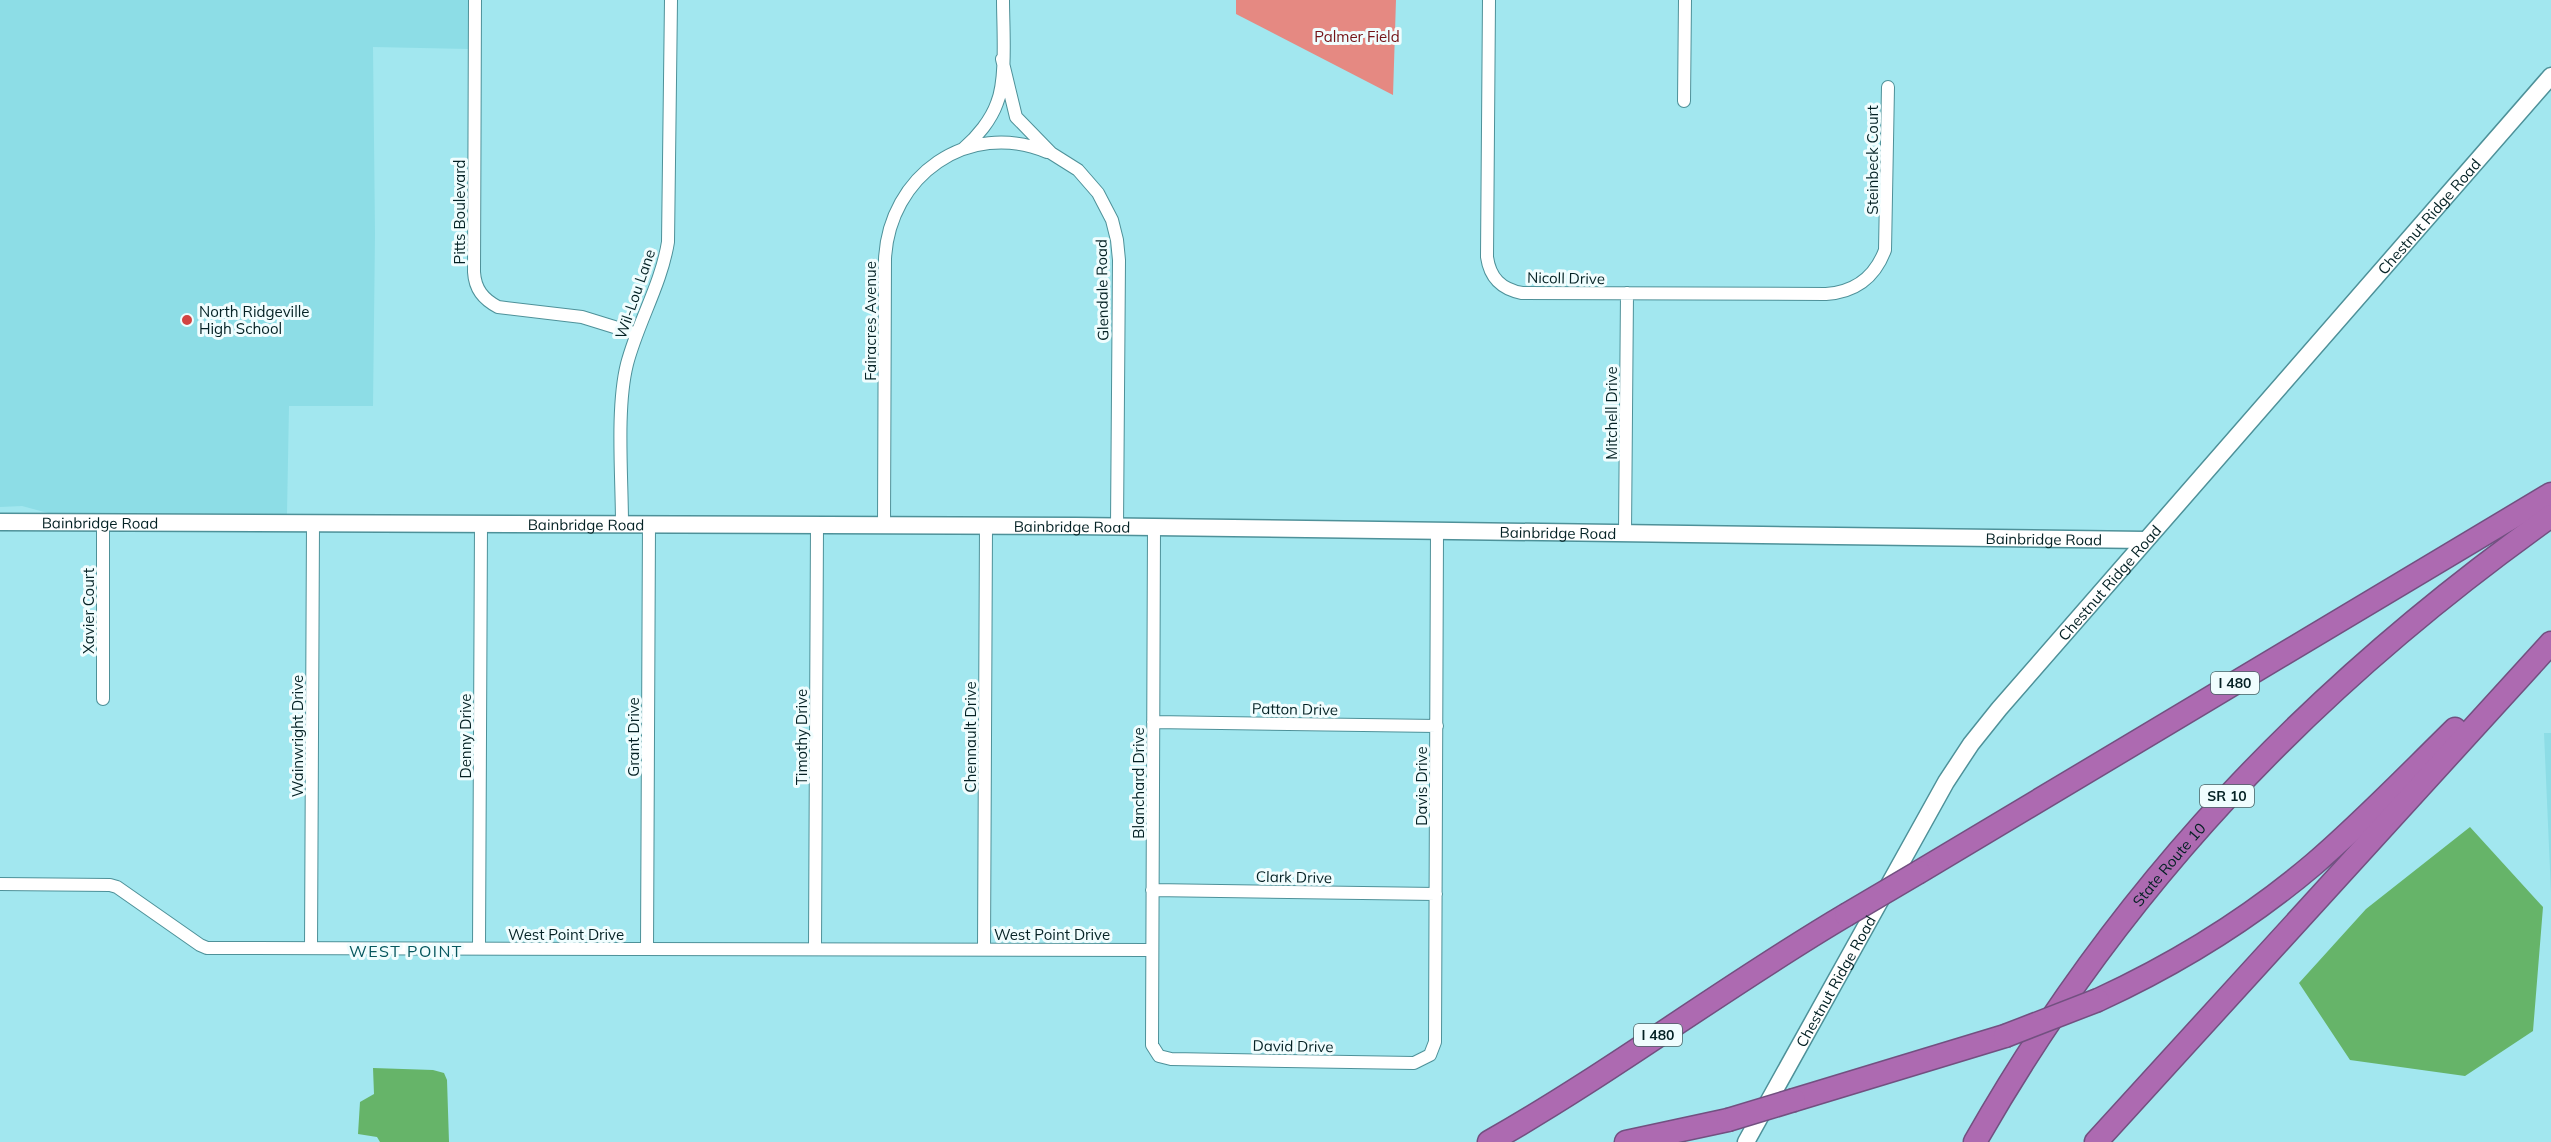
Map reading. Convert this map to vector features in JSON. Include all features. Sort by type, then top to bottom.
[{"type":"highway","name":"I 480","points":[[1489,1142],[1553,1106],[1763,965],[2551,494]]},
{"type":"highway","name":"State Route 10","points":[[1975,1142],[2043,1030],[2093,960],[2155,879],[2229,793],[2309,713],[2372,656],[2452,589],[2551,516]]},
{"type":"highway","points":[[1626,1142],[1728,1120],[2005,1036],[2098,1000],[2151,974],[2213,939],[2294,881],[2359,823],[2551,637]]},
{"type":"highway","points":[[2096,1142],[2551,644]]},
{"type":"street","name":"Pitts Boulevard","points":[[475,0],[474,272],[477,288],[489,302],[498,307],[582,317],[637,334]]},
{"type":"street","name":"Wil-Lou Lane","points":[[622,524],[622,398],[627,365],[661,274],[668,242],[671,0]]},
{"type":"street","name":"Fairacres Avenue","points":[[884,525],[887,238],[896,210],[913,184],[935,163],[963,149],[975,139],[998,103],[1002,59],[1003,0]]},
{"type":"street","name":"Nicoll Drive","points":[[1489,0],[1487,257],[1492,275],[1505,288],[1522,293],[1836,294],[1861,284],[1876,269],[1885,250],[1887,234]]},
{"type":"street","points":[[1684,101],[1685,0]]},
{"type":"street","name":"Glendale Road","points":[[1002,59],[1016,117],[1051,153],[1070,164],[1092,185],[1112,220],[1117,240],[1117,526]]},
{"type":"street","name":"Chestnut Ridge Road","points":[[1746,1142],[1946,782],[1965,753],[1999,709],[2145,540],[2551,76]]},
{"type":"street","name":"Steinbeck Court","points":[[1887,234],[1888,87]]},
{"type":"street","name":"Fairacres Avenue","points":[[963,149],[1003,142],[1033,147],[1051,153]]},
{"type":"street","name":"Mitchell Drive","points":[[1625,533],[1627,293]]},
{"type":"street","name":"Bainbridge Road","points":[[0,522],[1117,526],[2145,540]]},
{"type":"street","name":"Xavier Court","points":[[103,523],[103,699]]},
{"type":"street","name":"Wainwright Drive","points":[[310,948],[313,523]]},
{"type":"street","name":"Denny Drive","points":[[479,948],[481,524]]},
{"type":"street","name":"Grant Drive","points":[[647,949],[649,524]]},
{"type":"street","name":"Timothy Drive","points":[[815,949],[818,525]]},
{"type":"street","name":"Chennault Drive","points":[[984,949],[986,526]]},
{"type":"street","name":"Blanchard Drive","points":[[1151,1038],[1154,527]]},
{"type":"street","name":"Davis Drive","points":[[1435,1042],[1437,531]]},
{"type":"street","name":"Patton Drive","points":[[1153,722],[1437,726]]},
{"type":"street","name":"West Point Drive","points":[[0,884],[110,885],[117,887],[207,948],[1151,950]]},
{"type":"street","name":"Clark Drive","points":[[1152,891],[1436,894]]},
{"type":"street","name":"David Drive","points":[[1151,1038],[1155,1052],[1171,1059],[1414,1063],[1430,1055],[1435,1042]]},
{"type":"shaded area","name":"North Ridgeville High School","points":[[0,0],[469,0],[469,49],[373,47],[375,234],[373,406],[289,406],[287,514],[48,513],[22,506],[0,507]]},
{"type":"shaded area","points":[[2544,733],[2551,733],[2551,893]]},
{"type":"shaded area","points":[[2470,827],[2543,907],[2533,1031],[2465,1076],[2350,1060],[2299,983],[2366,909]]},
{"type":"shaded area","points":[[373,1068],[433,1070],[444,1073],[447,1080],[449,1142],[380,1142],[377,1137],[358,1134],[360,1102],[374,1094]]},
{"type":"green space","name":"Palmer Field","points":[[1236,0],[1396,0],[1393,95],[1236,14]]},
{"type":"place","name":"North Ridgeville High School","points":[[187,320]]},
{"type":"district","name":"WEST POINT","points":[[406,951]]}]
